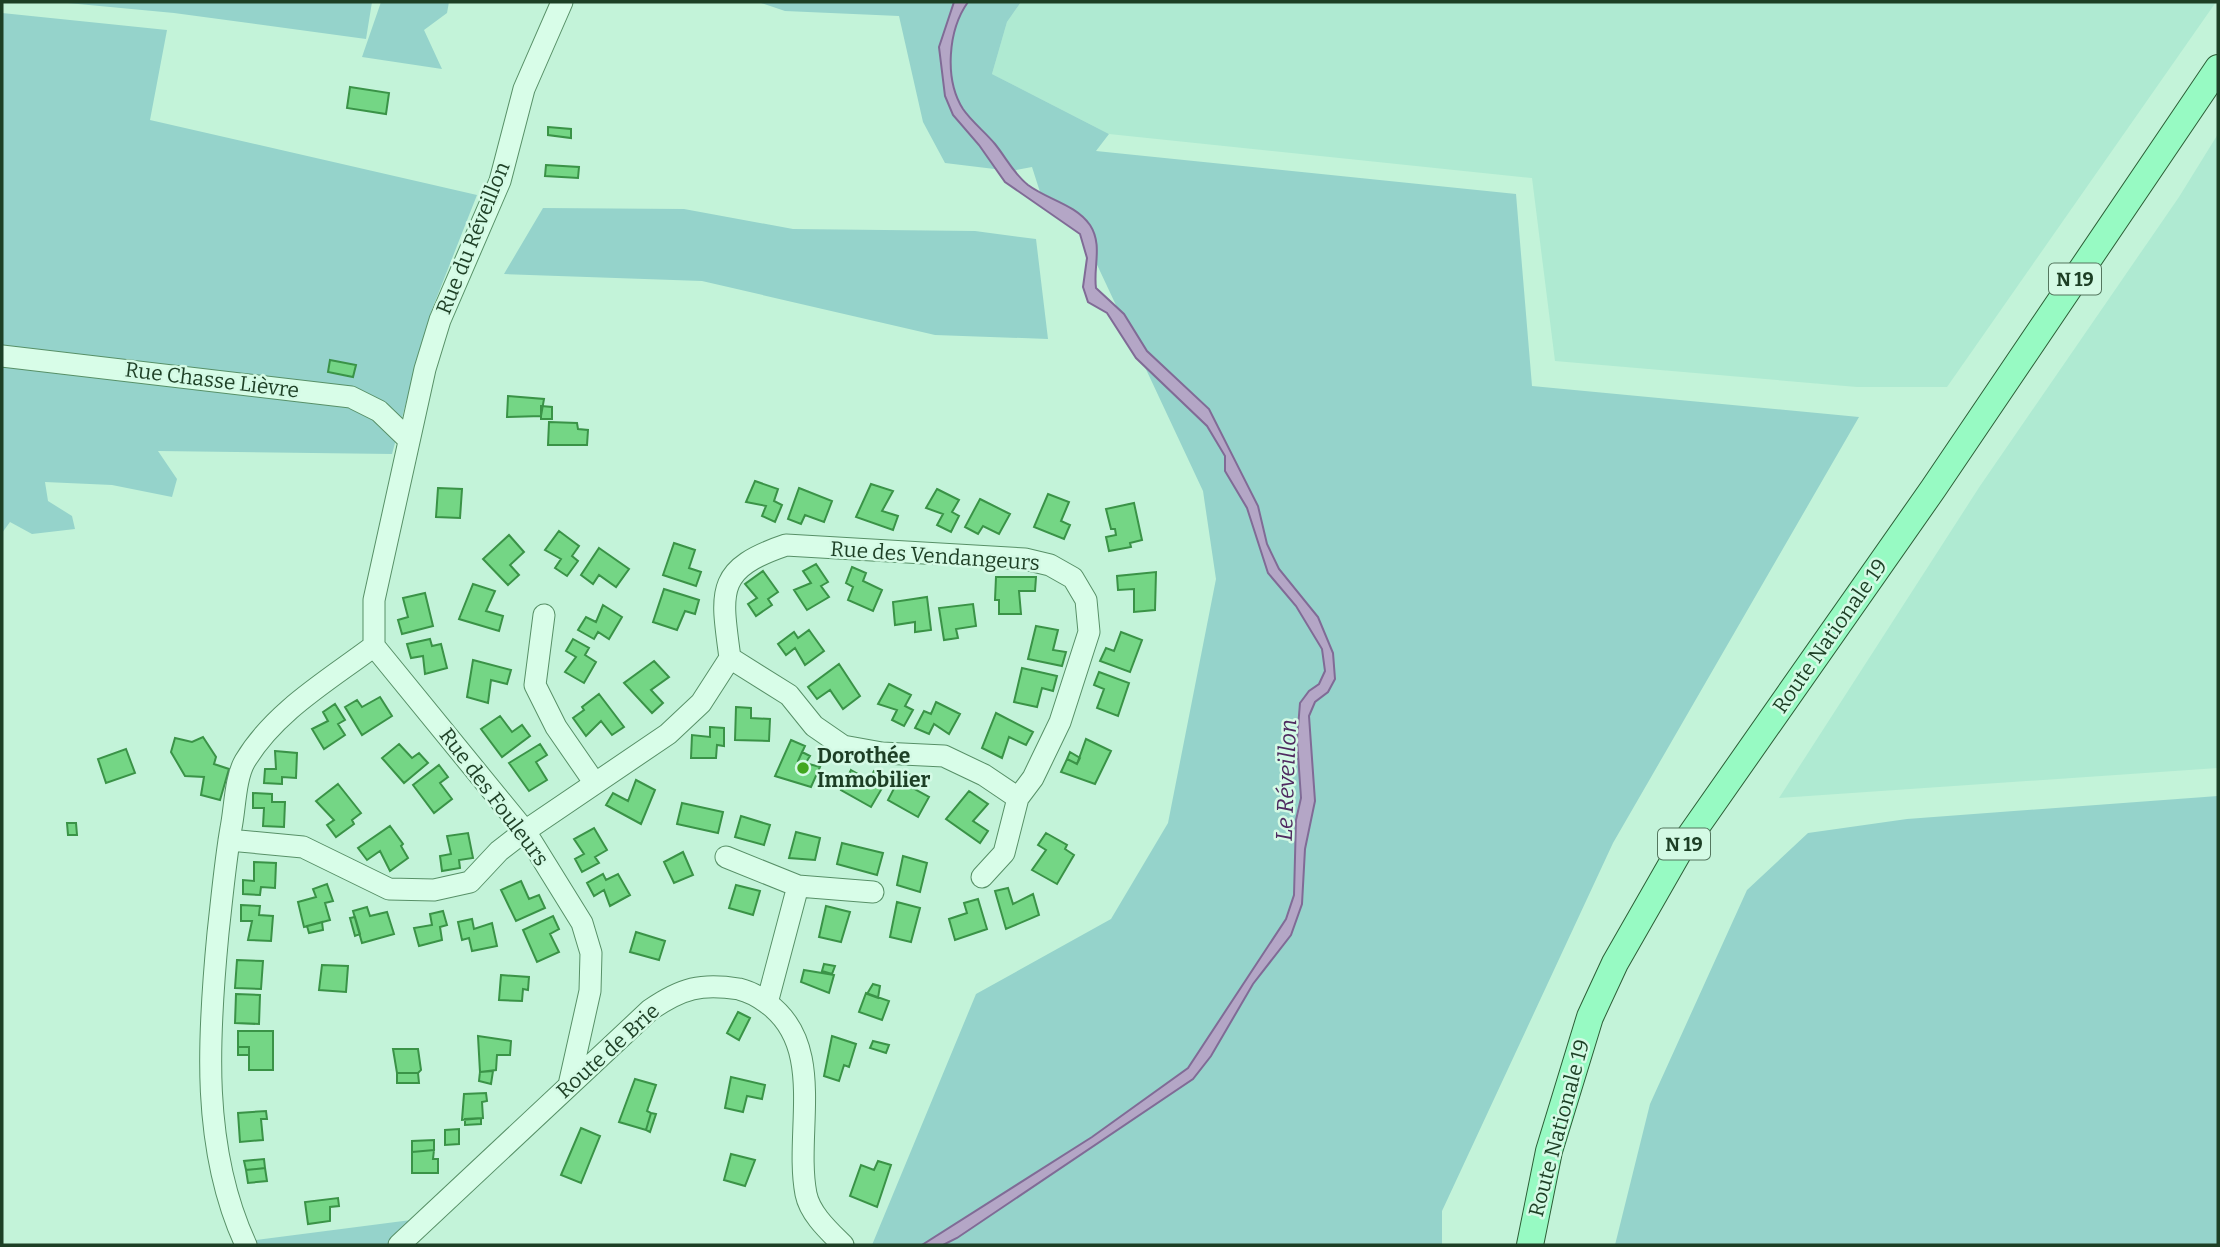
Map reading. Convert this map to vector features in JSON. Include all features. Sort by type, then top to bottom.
[{"type":"main road","name":"Route Nationale 19","points":[[1530,1245],[1549,1151],[1590,1017],[1615,963],[1678,853],[1933,489],[2218,68]]},
{"type":"street","name":"Rue du Réveillon","points":[[374,646],[374,600],[408,439],[440,320],[500,181],[524,89],[562,2]]},
{"type":"street","name":"Rue Chasse Lièvre","points":[[2,356],[351,397],[379,411],[408,439]]},
{"type":"street","name":"Rue des Vendangeurs","points":[[730,658],[722,600],[731,577],[753,556],[786,545],[1025,559],[1050,565],[1073,578],[1086,600],[1089,632],[1060,722],[1033,778],[1018,798],[1004,853],[982,877]]},
{"type":"street","points":[[544,615],[535,685],[556,727],[594,782]]},
{"type":"street","name":"Rue des Fouleurs","points":[[374,646],[525,831],[582,923],[591,953],[590,991],[569,1085]]},
{"type":"street","points":[[246,1245],[230,1212],[215,1139],[211,1084],[214,975],[229,840],[243,764],[273,723],[374,646]]},
{"type":"street","points":[[229,840],[303,848],[389,888],[434,890],[470,882],[499,851],[525,831],[668,734],[701,703],[730,658],[789,695],[814,726],[843,746],[882,753],[944,755],[984,775],[1018,798]]},
{"type":"street","points":[[726,857],[798,886],[873,891]]},
{"type":"street","points":[[767,1003],[798,886]]},
{"type":"street","name":"Route de Brie","points":[[399,1245],[650,1010],[676,992],[712,985],[751,992],[780,1013],[797,1039],[804,1076],[803,1157],[807,1196],[821,1222],[843,1245]]},
{"type":"green space","points":[[1021,2],[2216,2],[1947,387],[1857,387],[1555,361],[1532,178],[1109,134],[992,74],[1007,22]]},
{"type":"green space","points":[[2218,134],[2218,768],[1779,798],[1980,486],[2179,197]]},
{"type":"shaded area","points":[[57,2],[372,2],[366,39],[174,13]]},
{"type":"shaded area","points":[[381,2],[449,2],[447,13],[424,30],[442,69],[362,57]]},
{"type":"shaded area","points":[[758,2],[1021,2],[1007,22],[992,74],[1109,134],[1096,151],[1516,194],[1532,386],[1859,417],[1613,843],[1442,1211],[1442,1245],[872,1245],[976,994],[1111,919],[1168,823],[1216,579],[1203,491],[1070,207],[1040,192],[1032,167],[1011,171],[945,163],[923,122],[899,16],[785,11]]},
{"type":"shaded area","points":[[954,2],[968,2],[956,26],[951,55],[953,84],[963,109],[1028,185],[1077,212],[1090,225],[1097,248],[1096,288],[1124,314],[1147,351],[1209,409],[1258,506],[1267,544],[1279,569],[1318,617],[1333,653],[1335,679],[1328,692],[1315,702],[1309,716],[1315,801],[1305,849],[1302,904],[1291,935],[1253,984],[1211,1056],[1193,1079],[957,1238],[943,1245],[922,1245],[1092,1137],[1188,1068],[1286,919],[1294,895],[1296,820],[1301,798],[1297,740],[1300,703],[1309,691],[1319,684],[1325,671],[1322,649],[1296,606],[1268,573],[1247,508],[1225,471],[1225,456],[1207,426],[1136,358],[1107,313],[1088,302],[1083,287],[1087,258],[1080,234],[1005,182],[979,145],[953,115],[945,96],[939,47]]},
{"type":"shaded area","points":[[2,13],[167,30],[150,120],[477,195],[431,312],[392,454],[158,451],[177,479],[172,497],[112,485],[45,482],[48,501],[72,516],[75,529],[32,534],[10,522],[2,533]]},
{"type":"shaded area","points":[[543,208],[684,209],[793,229],[975,231],[1036,239],[1048,339],[935,335],[702,281],[504,274]]},
{"type":"shaded area","points":[[2218,796],[2218,1245],[1615,1245],[1650,1104],[1747,890],[1808,833],[1907,819]]},
{"type":"shaded area","points":[[411,1220],[387,1245],[253,1245],[256,1240]]},
{"type":"building","points":[[350,87],[389,93],[386,114],[347,108]]},
{"type":"building","points":[[548,127],[571,129],[571,138],[548,135]]},
{"type":"building","points":[[546,165],[579,167],[578,178],[545,176]]},
{"type":"building","points":[[330,360],[356,365],[353,377],[328,372]]},
{"type":"building","points":[[508,396],[544,399],[541,416],[507,417]]},
{"type":"building","points":[[541,406],[552,407],[552,419],[541,419]]},
{"type":"building","points":[[549,422],[577,423],[578,429],[588,430],[587,445],[548,445]]},
{"type":"building","points":[[755,481],[778,489],[774,501],[782,505],[775,522],[762,516],[766,506],[746,502]]},
{"type":"building","points":[[871,484],[893,491],[882,511],[898,516],[893,530],[856,517]]},
{"type":"building","points":[[438,488],[462,489],[460,518],[436,517]]},
{"type":"building","points":[[799,488],[832,501],[824,522],[805,515],[801,524],[788,519]]},
{"type":"building","points":[[937,489],[959,500],[952,512],[959,516],[951,532],[937,525],[943,514],[926,508]]},
{"type":"building","points":[[1048,494],[1069,502],[1061,521],[1070,525],[1064,539],[1034,527]]},
{"type":"building","points":[[980,499],[1010,514],[999,534],[983,526],[978,534],[965,527]]},
{"type":"building","points":[[1134,503],[1142,540],[1130,543],[1131,547],[1109,551],[1106,537],[1116,535],[1115,529],[1111,529],[1106,509]]},
{"type":"building","points":[[559,531],[579,546],[572,556],[578,561],[567,576],[555,568],[561,559],[545,550]]},
{"type":"building","points":[[509,535],[524,552],[510,565],[519,575],[508,585],[483,559]]},
{"type":"building","points":[[674,543],[695,550],[689,568],[701,572],[696,586],[663,575]]},
{"type":"building","points":[[599,548],[629,569],[616,587],[599,575],[593,584],[581,575]]},
{"type":"building","points":[[816,564],[828,582],[821,586],[829,597],[807,610],[794,590],[811,583],[803,571]]},
{"type":"building","points":[[852,567],[866,573],[863,581],[882,590],[873,611],[848,600],[853,587],[846,583]]},
{"type":"building","points":[[763,571],[778,592],[768,599],[772,605],[756,616],[748,604],[757,598],[745,584]]},
{"type":"building","points":[[1156,572],[1155,610],[1134,612],[1134,589],[1118,590],[1117,576]]},
{"type":"building","points":[[996,577],[1036,577],[1035,591],[1019,591],[1021,614],[999,614],[999,600],[995,600]]},
{"type":"building","points":[[473,584],[495,591],[486,611],[503,616],[499,631],[459,619]]},
{"type":"building","points":[[664,589],[699,600],[695,614],[685,611],[677,630],[653,622]]},
{"type":"building","points":[[425,593],[433,626],[402,634],[398,620],[408,617],[403,598]]},
{"type":"building","points":[[927,597],[931,630],[915,632],[915,622],[895,625],[893,602]]},
{"type":"building","points":[[973,604],[976,626],[956,629],[958,638],[944,640],[939,608]]},
{"type":"building","points":[[603,605],[622,617],[609,639],[598,632],[594,639],[578,630],[586,617],[596,622]]},
{"type":"building","points":[[1036,626],[1058,630],[1053,650],[1066,652],[1062,666],[1028,659]]},
{"type":"building","points":[[809,630],[824,651],[805,665],[795,648],[786,655],[778,644],[794,632],[798,638]]},
{"type":"building","points":[[1121,632],[1142,640],[1130,672],[1100,661],[1106,648],[1114,651]]},
{"type":"building","points":[[430,639],[432,646],[441,644],[447,668],[425,674],[423,656],[411,658],[407,644]]},
{"type":"building","points":[[573,639],[589,648],[585,655],[596,662],[584,683],[565,672],[576,657],[566,651]]},
{"type":"building","points":[[473,660],[511,670],[507,684],[491,680],[488,703],[467,697]]},
{"type":"building","points":[[654,661],[669,677],[651,690],[663,703],[652,713],[624,683]]},
{"type":"building","points":[[839,664],[860,696],[843,709],[830,690],[817,699],[808,687]]},
{"type":"building","points":[[1022,668],[1057,676],[1053,691],[1042,688],[1037,707],[1014,702]]},
{"type":"building","points":[[1099,672],[1129,683],[1118,716],[1097,708],[1104,689],[1094,685]]},
{"type":"building","points":[[889,684],[911,695],[905,706],[913,710],[904,726],[892,720],[897,710],[878,704]]},
{"type":"building","points":[[599,694],[624,727],[612,735],[601,721],[586,736],[573,718]]},
{"type":"building","points":[[380,697],[392,716],[362,735],[345,707],[357,700],[362,707]]},
{"type":"building","points":[[936,702],[960,714],[949,734],[934,724],[929,734],[915,728],[924,711],[931,714]]},
{"type":"building","points":[[335,704],[345,720],[338,724],[345,735],[324,749],[312,729],[328,721],[323,712]]},
{"type":"building","points":[[736,707],[751,708],[751,718],[770,719],[769,741],[735,740]]},
{"type":"building","points":[[996,713],[1033,732],[1026,745],[1009,737],[1002,758],[982,748]]},
{"type":"building","points":[[500,716],[512,732],[522,725],[530,736],[502,757],[481,729]]},
{"type":"building","points":[[710,727],[724,728],[724,746],[717,745],[716,758],[691,758],[692,735],[710,737]]},
{"type":"building","points":[[203,737],[216,757],[214,764],[229,769],[220,800],[201,795],[204,777],[185,776],[171,752],[175,738],[192,742]]},
{"type":"building","points":[[1086,739],[1111,751],[1095,784],[1061,772],[1067,759],[1077,764]]},
{"type":"building","points":[[791,740],[805,746],[798,761],[820,767],[811,787],[775,776]]},
{"type":"building","points":[[399,744],[412,758],[419,753],[428,763],[404,783],[382,758]]},
{"type":"building","points":[[540,744],[547,755],[536,762],[547,780],[529,791],[509,763]]},
{"type":"building","points":[[126,749],[135,773],[106,783],[98,759]]},
{"type":"building","points":[[275,751],[297,753],[296,778],[282,777],[282,784],[264,783],[265,769],[276,769]]},
{"type":"building","points":[[802,752],[810,756],[805,764],[798,761]]},
{"type":"building","points":[[1070,752],[1080,758],[1077,764],[1067,759]]},
{"type":"building","points":[[439,765],[448,777],[440,783],[452,799],[434,813],[413,785]]},
{"type":"building","points":[[851,770],[869,780],[874,771],[888,778],[871,807],[841,790]]},
{"type":"building","points":[[903,771],[916,778],[911,787],[929,797],[918,817],[888,800]]},
{"type":"building","points":[[636,780],[655,790],[641,824],[606,805],[613,793],[628,801]]},
{"type":"building","points":[[338,784],[361,813],[352,820],[354,824],[336,837],[327,825],[334,820],[316,801]]},
{"type":"building","points":[[969,791],[988,804],[973,821],[988,831],[980,843],[946,819]]},
{"type":"building","points":[[253,793],[272,794],[272,802],[285,802],[284,827],[263,826],[264,808],[253,808]]},
{"type":"building","points":[[682,803],[723,812],[718,833],[677,824]]},
{"type":"building","points":[[741,816],[770,825],[764,845],[735,837]]},
{"type":"building","points":[[67,823],[76,823],[77,835],[68,835]]},
{"type":"building","points":[[390,826],[403,844],[401,846],[408,858],[390,871],[380,851],[367,860],[358,848]]},
{"type":"building","points":[[594,828],[607,850],[595,857],[599,863],[582,872],[575,859],[584,854],[574,839]]},
{"type":"building","points":[[796,832],[820,838],[815,860],[789,858]]},
{"type":"building","points":[[468,833],[473,858],[459,860],[460,868],[442,871],[440,856],[451,854],[447,836]]},
{"type":"building","points":[[1046,833],[1067,845],[1065,849],[1074,855],[1057,884],[1032,870],[1046,850],[1038,845]]},
{"type":"building","points":[[842,843],[883,853],[877,875],[837,864]]},
{"type":"building","points":[[683,852],[693,875],[674,883],[664,862]]},
{"type":"building","points":[[903,856],[927,863],[920,892],[897,885]]},
{"type":"building","points":[[254,862],[276,863],[275,888],[261,887],[260,895],[243,894],[243,880],[254,881]]},
{"type":"building","points":[[603,874],[606,880],[618,874],[630,895],[610,906],[604,890],[594,896],[587,883]]},
{"type":"building","points":[[521,881],[529,899],[539,895],[545,908],[516,921],[501,890]]},
{"type":"building","points":[[327,884],[333,901],[325,903],[330,920],[304,927],[298,902],[316,897],[313,889]]},
{"type":"building","points":[[736,885],[760,891],[753,915],[729,908]]},
{"type":"building","points":[[1008,888],[1013,904],[1033,894],[1039,915],[1006,929],[995,891]]},
{"type":"building","points":[[978,899],[987,929],[955,940],[949,919],[967,913],[964,903]]},
{"type":"building","points":[[897,902],[920,908],[911,942],[890,937]]},
{"type":"building","points":[[241,905],[260,906],[259,915],[273,916],[271,941],[248,940],[252,921],[241,921]]},
{"type":"building","points":[[826,906],[850,912],[841,942],[819,937]]},
{"type":"building","points":[[367,907],[370,916],[387,912],[394,934],[362,943],[353,911]]},
{"type":"building","points":[[443,911],[447,925],[440,927],[442,940],[419,946],[414,928],[432,925],[430,914]]},
{"type":"building","points":[[553,916],[559,929],[550,934],[559,952],[537,962],[523,930]]},
{"type":"building","points":[[355,917],[360,934],[355,936],[350,918]]},
{"type":"building","points":[[472,919],[474,929],[492,923],[497,946],[472,951],[469,938],[462,940],[458,922]]},
{"type":"building","points":[[322,922],[323,930],[309,933],[307,926]]},
{"type":"building","points":[[636,932],[665,941],[659,960],[630,952]]},
{"type":"building","points":[[237,960],[263,961],[261,989],[235,988]]},
{"type":"building","points":[[824,964],[835,966],[832,974],[822,971]]},
{"type":"building","points":[[322,965],[348,966],[346,992],[319,990]]},
{"type":"building","points":[[804,970],[834,975],[829,993],[801,982]]},
{"type":"building","points":[[501,975],[529,977],[528,990],[523,989],[522,1001],[499,1000]]},
{"type":"building","points":[[873,984],[880,986],[878,998],[867,994]]},
{"type":"building","points":[[866,993],[889,1001],[882,1020],[859,1012]]},
{"type":"building","points":[[236,994],[260,995],[259,1024],[235,1023]]},
{"type":"building","points":[[738,1012],[750,1018],[739,1040],[727,1033]]},
{"type":"building","points":[[238,1031],[273,1031],[273,1070],[249,1070],[249,1047],[238,1047]]},
{"type":"building","points":[[478,1036],[511,1041],[510,1055],[497,1055],[496,1070],[480,1072]]},
{"type":"building","points":[[832,1036],[856,1044],[849,1067],[844,1065],[839,1081],[824,1076]]},
{"type":"building","points":[[873,1041],[889,1045],[886,1053],[870,1048]]},
{"type":"building","points":[[238,1047],[249,1047],[249,1055],[238,1055]]},
{"type":"building","points":[[393,1049],[418,1049],[421,1070],[418,1073],[397,1073]]},
{"type":"building","points":[[493,1071],[491,1084],[479,1081],[480,1072]]},
{"type":"building","points":[[397,1073],[418,1073],[419,1083],[397,1083]]},
{"type":"building","points":[[731,1077],[765,1085],[762,1099],[747,1096],[743,1112],[725,1108]]},
{"type":"building","points":[[635,1079],[656,1085],[647,1111],[651,1113],[646,1130],[619,1122]]},
{"type":"building","points":[[486,1093],[487,1101],[482,1102],[483,1118],[462,1120],[464,1094]]},
{"type":"building","points":[[266,1111],[267,1119],[261,1119],[263,1140],[240,1142],[238,1113]]},
{"type":"building","points":[[651,1113],[656,1114],[650,1132],[646,1130]]},
{"type":"building","points":[[481,1118],[481,1124],[465,1125],[465,1119]]},
{"type":"building","points":[[581,1128],[600,1136],[581,1183],[561,1175]]},
{"type":"building","points":[[459,1129],[459,1144],[445,1145],[445,1130]]},
{"type":"building","points":[[434,1140],[434,1150],[412,1152],[412,1141]]},
{"type":"building","points":[[434,1150],[433,1159],[438,1159],[438,1173],[412,1173],[412,1152]]},
{"type":"building","points":[[731,1154],[755,1160],[745,1186],[724,1180]]},
{"type":"building","points":[[264,1159],[265,1168],[246,1170],[244,1161]]},
{"type":"building","points":[[878,1161],[891,1165],[877,1207],[850,1196],[861,1165],[874,1170]]},
{"type":"building","points":[[265,1168],[267,1181],[248,1183],[246,1170]]},
{"type":"building","points":[[338,1198],[339,1206],[330,1207],[330,1221],[308,1224],[305,1202]]},
{"type":"place","name":"Dorothée Immobilier","points":[[803,768]]},
{"type":"water label","name":"Le Réveillon","points":[[1286,780]]}]
